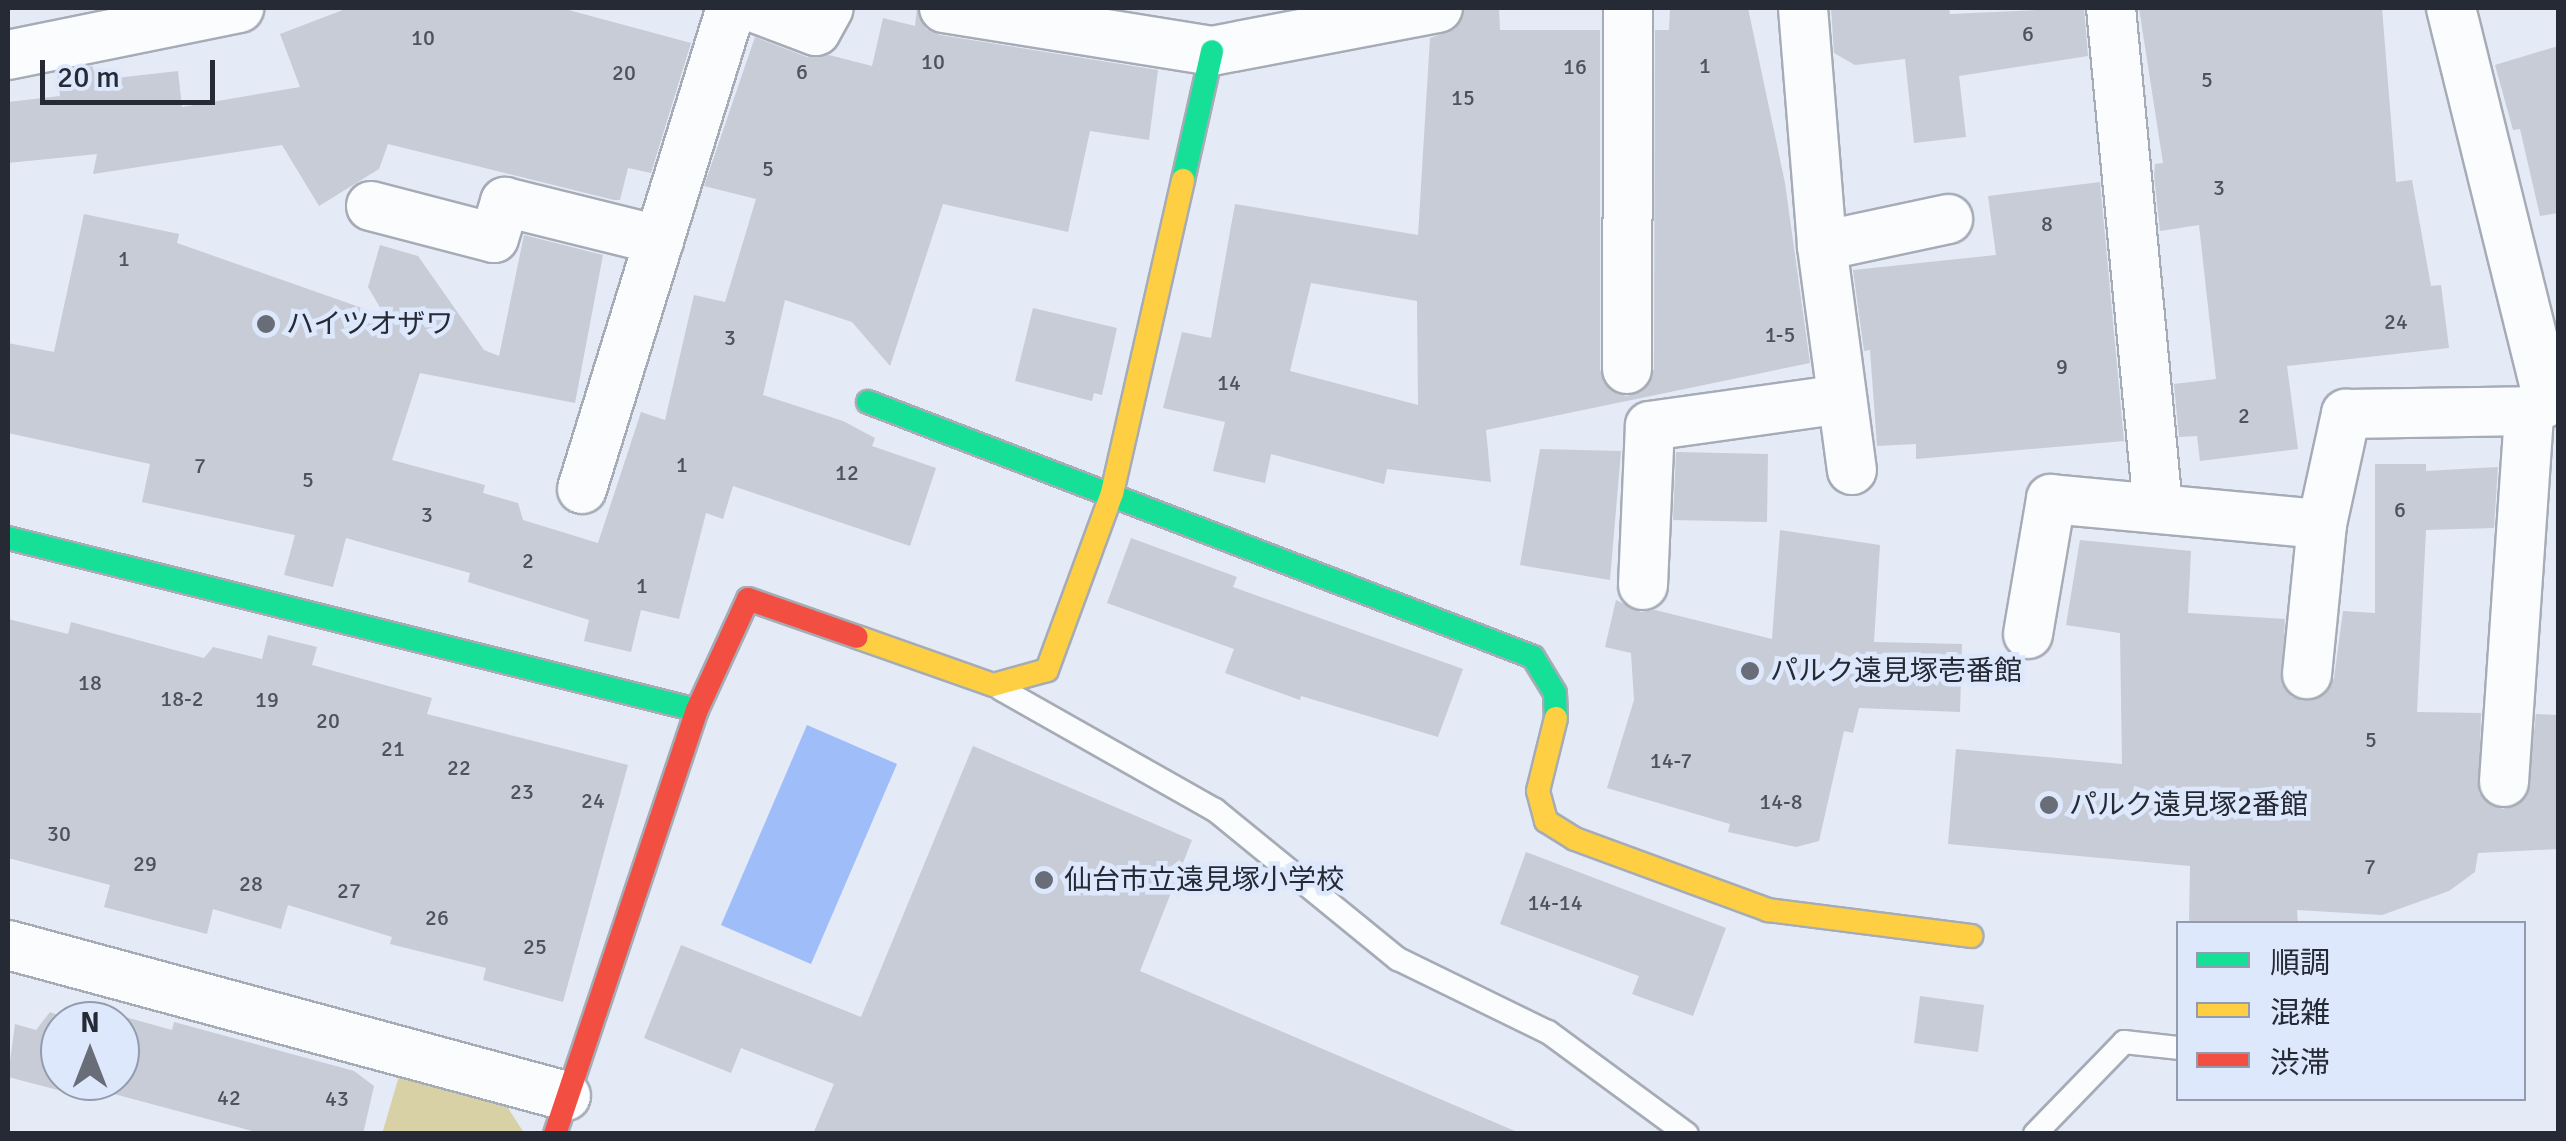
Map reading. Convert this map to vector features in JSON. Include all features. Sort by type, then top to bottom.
[{"type":"street","points":[[8,55],[238,8]]},
{"type":"street","points":[[582,489],[731,8]]},
{"type":"street","points":[[755,8],[816,30],[829,8]]},
{"type":"street","points":[[944,8],[1212,51],[1438,8]]},
{"type":"street","points":[[1627,368],[1628,8]]},
{"type":"street","points":[[1803,8],[1822,246],[1852,470]]},
{"type":"street","points":[[2112,8],[2158,508]]},
{"type":"street","points":[[2451,8],[2545,403],[2504,782]]},
{"type":"street","points":[[8,945],[560,1115],[697,710],[748,600],[993,685],[1047,670],[1112,493],[1212,51]]},
{"type":"street","points":[[371,206],[494,238],[505,202],[659,240]]},
{"type":"street","points":[[1822,246],[1948,218]]},
{"type":"street","points":[[1644,585],[1650,426],[1842,399]]},
{"type":"street","points":[[868,402],[1533,657],[1555,693],[1557,730],[1538,792],[1546,820],[1575,839],[1768,910],[1971,936]]},
{"type":"street","points":[[2307,674],[2322,524],[2346,414],[2545,403]]},
{"type":"street","points":[[2028,634],[2051,499],[2322,524]]},
{"type":"street","points":[[8,538],[697,710]]},
{"type":"lane","points":[[993,685],[1214,810],[1398,959],[1548,1032],[1687,1134]]},
{"type":"lane","points":[[2035,1134],[2124,1042],[2176,1048]]},
{"type":"shaded area","points":[[399,1076],[501,1097],[524,1133],[382,1134]]},
{"type":"water","points":[[807,725],[897,764],[811,964],[721,925]]},
{"type":"building","points":[[348,8],[561,8],[691,43],[651,173],[628,168],[620,200],[614,200],[388,144],[379,169],[319,206],[282,145],[93,174],[97,154],[8,163],[8,102],[60,96],[57,73],[92,66],[98,80],[178,71],[182,107],[300,87],[280,34]]},
{"type":"building","points":[[917,8],[926,29],[940,35],[1158,70],[1149,140],[1090,131],[1068,232],[943,204],[890,366],[852,322],[785,300],[763,395],[843,421],[875,438],[872,446],[936,468],[910,546],[733,486],[723,519],[706,513],[679,619],[641,610],[631,652],[584,641],[589,620],[468,582],[470,573],[346,538],[333,587],[284,575],[295,535],[142,502],[150,464],[8,433],[8,343],[54,352],[84,214],[179,234],[177,243],[385,316],[368,287],[380,245],[418,256],[484,350],[499,356],[524,235],[603,255],[575,403],[420,373],[392,460],[485,485],[483,493],[518,503],[523,520],[598,543],[641,412],[665,420],[694,295],[725,302],[756,199],[704,186],[755,37],[807,57],[829,55],[872,66],[883,18],[915,26]]},
{"type":"building","points":[[1465,8],[1499,8],[1500,30],[1600,30],[1600,369],[1604,383],[1626,396],[1641,392],[1654,369],[1655,30],[1669,30],[1670,8],[1748,8],[1785,183],[1810,363],[1486,430],[1491,482],[1387,469],[1384,484],[1271,454],[1265,483],[1213,471],[1225,422],[1163,408],[1182,332],[1211,338],[1235,204],[1418,235],[1430,38],[1455,29]],"holes":[[[1311,283],[1417,301],[1418,405],[1290,371]]]},
{"type":"building","points":[[1831,8],[1949,8],[1950,14],[2084,8],[2088,56],[1959,76],[1966,137],[1914,143],[1905,59],[1855,65],[1834,53]]},
{"type":"building","points":[[2139,8],[2382,8],[2396,182],[2412,180],[2431,286],[2441,285],[2449,348],[2287,366],[2298,449],[2200,461],[2197,436],[2179,437],[2174,384],[2216,379],[2199,225],[2160,231],[2154,175],[2155,164],[2163,163]]},
{"type":"building","points":[[2558,46],[2558,213],[2540,216],[2520,129],[2513,130],[2495,65]]},
{"type":"building","points":[[2100,182],[2124,441],[1916,459],[1916,444],[1877,446],[1870,350],[1864,351],[1853,270],[1996,255],[1988,196]]},
{"type":"building","points":[[1033,308],[1117,328],[1102,395],[1094,393],[1092,401],[1015,381]]},
{"type":"building","points":[[1540,449],[1621,451],[1610,580],[1520,565]]},
{"type":"building","points":[[1676,452],[1768,454],[1767,522],[1673,520]]},
{"type":"building","points":[[2375,464],[2426,464],[2426,471],[2498,467],[2494,528],[2426,530],[2417,712],[2481,713],[2479,793],[2503,809],[2527,796],[2536,714],[2558,715],[2558,849],[2478,853],[2475,872],[2449,891],[2382,915],[2297,910],[2298,921],[2189,921],[2190,866],[1948,844],[1956,749],[2122,764],[2120,633],[2066,625],[2080,540],[2191,551],[2188,613],[2285,619],[2282,684],[2292,697],[2317,699],[2334,678],[2343,611],[2375,613]]},
{"type":"building","points":[[1780,530],[1880,545],[1874,642],[1962,644],[1960,712],[1859,708],[1853,733],[1844,731],[1819,841],[1796,847],[1728,832],[1730,824],[1607,788],[1634,700],[1631,653],[1605,647],[1616,600],[1641,612],[1655,610],[1772,639]]},
{"type":"building","points":[[1131,538],[1237,577],[1233,587],[1463,669],[1438,737],[1301,696],[1300,700],[1225,673],[1234,649],[1107,603]]},
{"type":"building","points":[[8,619],[68,634],[71,622],[204,658],[213,647],[262,659],[268,635],[317,647],[312,665],[432,698],[427,714],[628,765],[563,1002],[483,980],[486,968],[390,944],[392,937],[288,905],[281,929],[213,909],[207,934],[104,907],[110,885],[8,858]]},
{"type":"building","points":[[973,746],[1192,840],[1140,971],[1522,1134],[813,1134],[834,1084],[741,1048],[731,1073],[644,1038],[681,945],[861,1017]]},
{"type":"building","points":[[1526,852],[1726,928],[1693,1016],[1632,994],[1639,976],[1500,924]]},
{"type":"building","points":[[1920,996],[1984,1005],[1978,1052],[1914,1043]]},
{"type":"building","points":[[140,1021],[172,1030],[174,1022],[354,1071],[374,1086],[363,1134],[263,1134],[140,1101]]},
{"type":"building","points":[[15,1024],[36,1030],[40,1025],[40,1085],[8,1077]]},
{"type":"traffic: fast","points":[[1183,180],[1212,51]]},
{"type":"traffic: fast","points":[[868,402],[1533,657],[1555,693],[1556,718]]},
{"type":"traffic: fast","points":[[8,538],[697,710]]},
{"type":"traffic: slow","points":[[857,637],[993,685],[1047,670],[1112,493],[1183,180]]},
{"type":"traffic: slow","points":[[1556,718],[1538,791],[1546,821],[1575,839],[1768,910],[1971,936]]},
{"type":"traffic: jam","points":[[555,1134],[697,710],[748,599],[857,637]]},
{"type":"place","name":"ハイツオザワ","points":[[266,324]]},
{"type":"place","name":"パルク遠見塚壱番館","points":[[1750,671]]},
{"type":"place","name":"パルク遠見塚2番館","points":[[2049,805]]},
{"type":"place","name":"仙台市立遠見塚小学校","points":[[1044,880]]}]
